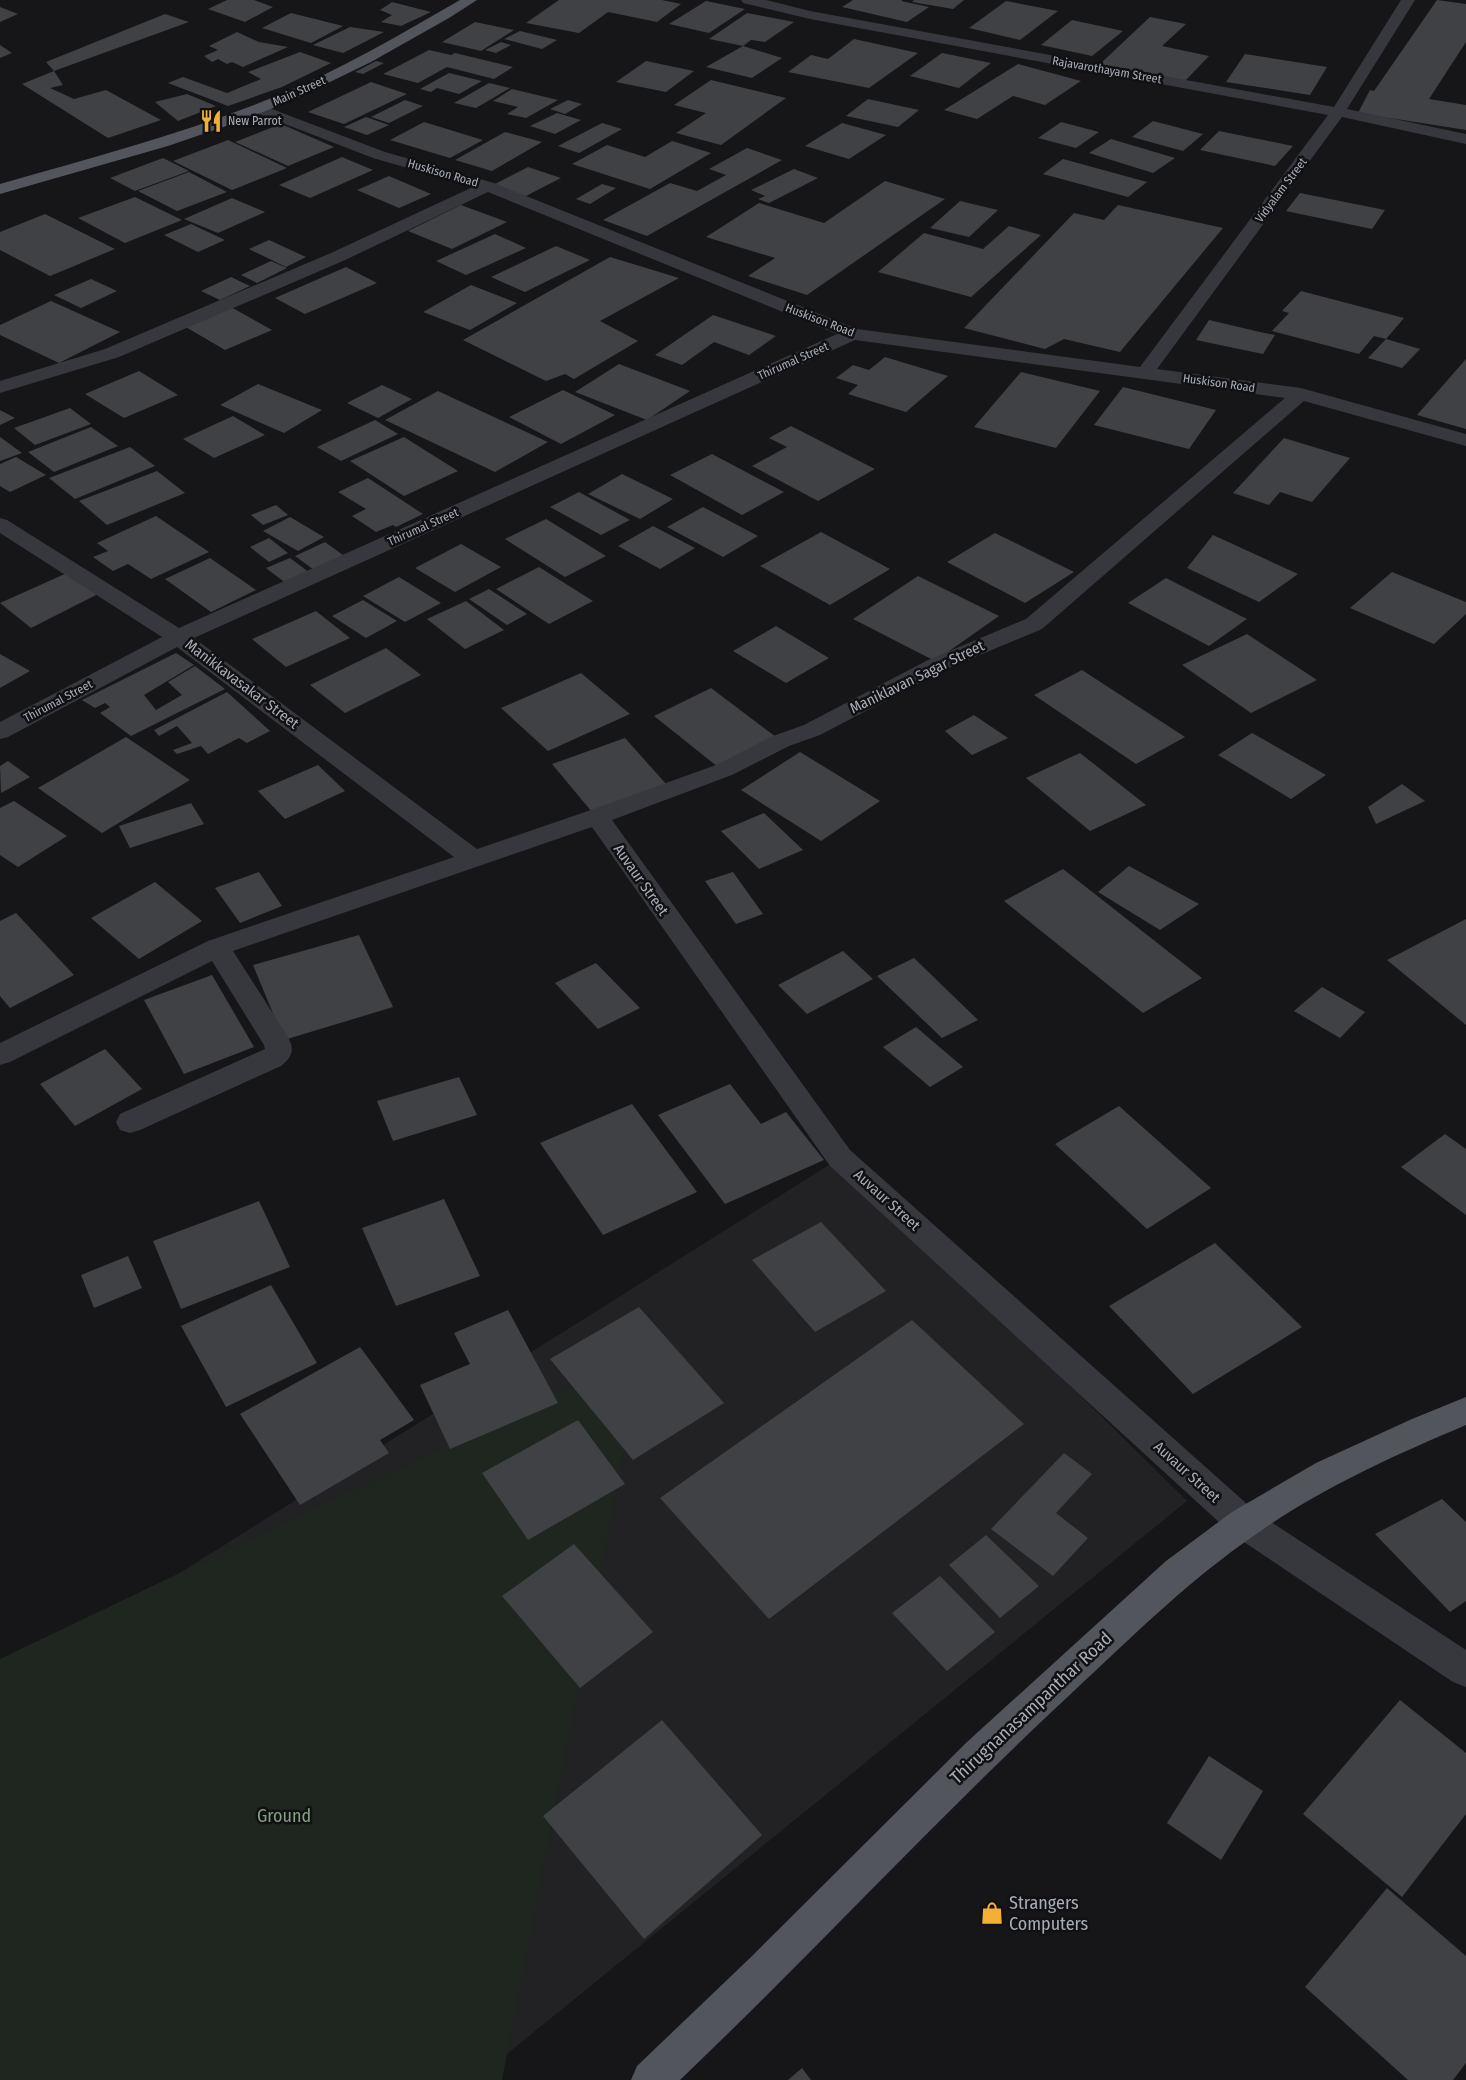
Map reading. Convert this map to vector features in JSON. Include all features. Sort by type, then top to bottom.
[{"type":"main road","name":"Main Street","points":[[0,189],[148,147],[259,109],[365,59],[470,0]]},
{"type":"main road","name":"Thirugnanasampanthar Road","points":[[651,2080],[764,1972],[1015,1722],[1178,1572],[1244,1523],[1328,1473],[1422,1429],[1466,1411]]},
{"type":"street","name":"Rajavarothayam Street","points":[[748,0],[810,14],[1338,112],[1466,139]]},
{"type":"street","name":"Vidyalam Street","points":[[1145,373],[1338,112],[1408,0]]},
{"type":"street","name":"Huskison Road","points":[[259,109],[379,155],[488,186],[853,334],[1300,394],[1466,440]]},
{"type":"street","points":[[0,387],[112,353],[337,257],[488,186]]},
{"type":"street","name":"Thirumal Street","points":[[0,732],[178,637],[853,334]]},
{"type":"street","name":"Maniklavan Sagar Street","points":[[0,1055],[217,947],[597,817],[724,770],[781,741],[812,730],[936,665],[1034,624],[1300,394]]},
{"type":"street","name":"Manikkavasakar Street","points":[[0,524],[178,637],[473,859]]},
{"type":"street","name":"Auvaur Street","points":[[597,817],[840,1158],[1244,1523],[1466,1670]]},
{"type":"street","points":[[130,1122],[271,1059],[280,1052],[278,1044],[217,947]]},
{"type":"shaded area","points":[[840,1158],[1187,1501],[475,2080],[12,2080],[0,1686]]},
{"type":"green space","name":"Ground","points":[[644,1351],[502,2080],[0,2080],[0,1659]]},
{"type":"building","points":[[227,0],[254,0],[273,7],[245,22],[208,9]]},
{"type":"building","points":[[559,0],[662,0],[681,4],[657,22],[608,12],[579,33],[526,23]]},
{"type":"building","points":[[853,0],[903,0],[901,1],[929,7],[907,22],[842,7]]},
{"type":"building","points":[[914,0],[964,0],[953,9],[912,2]]},
{"type":"building","points":[[1437,0],[1466,4],[1466,42],[1429,99],[1466,105],[1466,130],[1358,113],[1370,90],[1374,91]]},
{"type":"building","points":[[706,1],[745,9],[709,33],[669,24]]},
{"type":"building","points":[[1006,1],[1058,11],[1020,40],[969,28]]},
{"type":"building","points":[[392,2],[431,12],[401,26],[381,22],[392,15],[380,10]]},
{"type":"building","points":[[0,7],[18,14],[0,22]]},
{"type":"building","points":[[291,13],[343,26],[311,43],[262,28]]},
{"type":"building","points":[[747,13],[794,22],[765,42],[751,40],[743,46],[709,39]]},
{"type":"building","points":[[165,14],[189,22],[54,71],[46,62]]},
{"type":"building","points":[[1150,17],[1186,24],[1162,46],[1209,56],[1185,81],[1100,64]]},
{"type":"building","points":[[1072,20],[1123,31],[1092,56],[1041,45]]},
{"type":"building","points":[[475,22],[514,30],[481,51],[442,42]]},
{"type":"building","points":[[350,27],[384,32],[343,53],[313,45]]},
{"type":"building","points":[[520,31],[557,40],[542,49],[504,39]]},
{"type":"building","points":[[237,32],[259,42],[288,47],[243,67],[232,62],[227,64],[218,59],[212,62],[204,56],[218,50],[209,46]]},
{"type":"building","points":[[854,39],[918,53],[869,88],[788,72],[811,55],[828,59]]},
{"type":"building","points":[[501,42],[511,45],[496,53],[485,50]]},
{"type":"building","points":[[0,45],[12,53],[0,58]]},
{"type":"building","points":[[743,46],[782,58],[752,78],[706,67]]},
{"type":"building","points":[[429,50],[451,55],[455,53],[513,67],[494,79],[447,67],[418,83],[383,74]]},
{"type":"building","points":[[300,52],[331,63],[282,87],[228,106],[168,83],[183,77],[227,93],[261,79],[248,72]]},
{"type":"building","points":[[942,53],[991,63],[959,88],[910,76]]},
{"type":"building","points":[[1245,54],[1327,67],[1310,95],[1226,82]]},
{"type":"building","points":[[376,61],[384,63],[363,74],[355,72]]},
{"type":"building","points":[[646,61],[694,71],[666,92],[616,82]]},
{"type":"building","points":[[1018,64],[1081,81],[1045,105],[1013,96],[977,119],[944,110]]},
{"type":"building","points":[[54,71],[63,85],[50,88],[74,99],[106,90],[161,120],[108,138],[22,84]]},
{"type":"building","points":[[449,73],[482,81],[459,94],[437,88],[431,92],[420,89]]},
{"type":"building","points":[[711,80],[786,98],[721,145],[676,133],[706,113],[674,105]]},
{"type":"building","points":[[371,82],[407,94],[344,124],[308,112]]},
{"type":"building","points":[[489,83],[510,88],[476,108],[454,103]]},
{"type":"building","points":[[512,89],[558,100],[526,118],[507,114],[518,107],[493,101]]},
{"type":"building","points":[[187,94],[216,106],[178,121],[155,102]]},
{"type":"building","points":[[868,99],[919,110],[898,127],[846,116]]},
{"type":"building","points":[[405,100],[423,106],[389,123],[371,117]]},
{"type":"building","points":[[568,100],[582,104],[565,114],[550,109]]},
{"type":"building","points":[[557,113],[581,120],[555,134],[530,126]]},
{"type":"building","points":[[366,117],[389,125],[367,135],[344,127]]},
{"type":"building","points":[[1153,121],[1203,134],[1183,151],[1132,137]]},
{"type":"building","points":[[424,122],[483,140],[450,158],[390,140]]},
{"type":"building","points":[[1061,122],[1099,132],[1076,148],[1038,138]]},
{"type":"building","points":[[602,123],[622,129],[579,153],[558,146]]},
{"type":"building","points":[[842,123],[886,135],[849,159],[805,146]]},
{"type":"building","points":[[281,124],[334,147],[288,166],[235,142]]},
{"type":"building","points":[[1219,131],[1293,146],[1275,166],[1200,150]]},
{"type":"building","points":[[505,132],[542,142],[492,171],[455,160]]},
{"type":"building","points":[[1111,139],[1175,158],[1153,173],[1089,153]]},
{"type":"building","points":[[228,140],[287,168],[232,190],[173,161]]},
{"type":"building","points":[[672,141],[711,153],[650,189],[572,164],[607,145],[645,157]]},
{"type":"building","points":[[747,148],[782,160],[647,236],[603,220],[670,183],[697,191],[726,175],[709,169]]},
{"type":"building","points":[[342,157],[373,170],[310,198],[279,185]]},
{"type":"building","points":[[163,158],[189,171],[135,191],[110,178]]},
{"type":"building","points":[[1063,159],[1147,182],[1128,197],[1043,174]]},
{"type":"building","points":[[528,167],[561,178],[526,196],[493,185]]},
{"type":"building","points":[[794,169],[818,178],[769,203],[758,199],[765,196],[751,190]]},
{"type":"building","points":[[189,172],[227,192],[177,211],[138,191]]},
{"type":"building","points":[[389,176],[431,194],[399,208],[357,190]]},
{"type":"building","points":[[885,181],[945,199],[807,295],[748,276],[775,258],[706,237],[759,203],[824,223]]},
{"type":"building","points":[[602,184],[616,188],[590,204],[576,199]]},
{"type":"building","points":[[1300,193],[1385,210],[1372,229],[1286,211]]},
{"type":"building","points":[[135,197],[182,220],[125,243],[78,218]]},
{"type":"building","points":[[232,198],[265,212],[218,233],[184,219]]},
{"type":"building","points":[[960,201],[998,210],[969,237],[930,228]]},
{"type":"building","points":[[461,205],[507,222],[452,249],[408,231]]},
{"type":"building","points":[[1118,205],[1223,228],[1120,352],[1064,339],[1045,349],[964,328],[1074,213],[1104,220]]},
{"type":"building","points":[[45,214],[115,249],[50,276],[0,250],[0,232]]},
{"type":"building","points":[[191,224],[225,240],[198,252],[164,235]]},
{"type":"building","points":[[1009,226],[1041,235],[971,297],[878,272],[924,233],[983,249]]},
{"type":"building","points":[[495,234],[526,248],[466,275],[436,261]]},
{"type":"building","points":[[269,240],[306,257],[286,267],[249,249]]},
{"type":"building","points":[[556,246],[590,260],[525,292],[491,277]]},
{"type":"building","points":[[610,257],[679,278],[600,321],[638,341],[574,379],[565,374],[546,381],[463,340]]},
{"type":"building","points":[[271,261],[287,268],[257,283],[241,275]]},
{"type":"building","points":[[346,267],[377,283],[305,314],[275,298]]},
{"type":"building","points":[[231,277],[250,286],[220,300],[201,291]]},
{"type":"building","points":[[91,279],[117,291],[81,308],[54,295]]},
{"type":"building","points":[[471,285],[517,303],[470,330],[423,312]]},
{"type":"building","points":[[1301,291],[1404,318],[1386,339],[1374,336],[1359,354],[1272,331],[1289,313],[1282,311]]},
{"type":"building","points":[[51,301],[120,332],[59,363],[0,335],[0,325]]},
{"type":"building","points":[[231,307],[272,330],[225,350],[184,326]]},
{"type":"building","points":[[713,315],[776,336],[749,355],[714,342],[682,365],[655,355]]},
{"type":"building","points":[[1209,320],[1275,335],[1263,354],[1196,340]]},
{"type":"building","points":[[1386,339],[1420,349],[1402,368],[1368,358]]},
{"type":"building","points":[[885,357],[948,376],[906,412],[848,394],[858,385],[836,378],[853,365],[869,370]]},
{"type":"building","points":[[1466,359],[1466,429],[1417,415]]},
{"type":"building","points":[[619,364],[690,391],[647,420],[575,392]]},
{"type":"building","points":[[139,371],[178,395],[124,418],[85,394]]},
{"type":"building","points":[[1021,372],[1100,391],[1056,448],[974,427]]},
{"type":"building","points":[[258,384],[322,410],[284,433],[220,405]]},
{"type":"building","points":[[382,385],[412,399],[378,418],[347,403]]},
{"type":"building","points":[[1123,387],[1216,410],[1189,449],[1094,425]]},
{"type":"building","points":[[563,390],[615,415],[561,444],[509,417]]},
{"type":"building","points":[[438,391],[548,442],[495,472],[385,420]]},
{"type":"building","points":[[70,408],[91,424],[35,445],[14,428]]},
{"type":"building","points":[[0,410],[15,418],[0,425]]},
{"type":"building","points":[[233,416],[265,435],[214,458],[183,439]]},
{"type":"building","points":[[375,420],[398,434],[341,461],[317,447]]},
{"type":"building","points":[[791,426],[875,469],[818,501],[752,466],[787,447],[769,438]]},
{"type":"building","points":[[91,427],[118,446],[54,472],[28,452]]},
{"type":"building","points":[[0,437],[22,453],[0,461]]},
{"type":"building","points":[[404,437],[458,471],[404,496],[350,461]]},
{"type":"building","points":[[1284,438],[1350,458],[1312,502],[1280,492],[1269,505],[1233,493]]},
{"type":"building","points":[[130,447],[155,466],[75,499],[49,478]]},
{"type":"building","points":[[712,454],[784,492],[742,515],[670,475]]},
{"type":"building","points":[[16,457],[46,475],[10,492],[0,486],[0,464]]},
{"type":"building","points":[[157,471],[185,493],[107,525],[79,501]]},
{"type":"building","points":[[622,474],[673,499],[640,519],[588,494]]},
{"type":"building","points":[[368,478],[423,514],[396,527],[393,525],[376,532],[352,516],[366,509],[338,492]]},
{"type":"building","points":[[579,492],[630,520],[601,535],[550,507]]},
{"type":"building","points":[[276,505],[288,515],[263,525],[251,515]]},
{"type":"building","points":[[703,507],[758,536],[723,557],[667,527]]},
{"type":"building","points":[[156,516],[209,552],[151,579],[128,564],[113,571],[93,557],[108,551],[97,543]]},
{"type":"building","points":[[290,517],[324,537],[298,551],[263,531]]},
{"type":"building","points":[[546,519],[606,556],[565,577],[505,539]]},
{"type":"building","points":[[653,526],[695,548],[660,569],[618,546]]},
{"type":"building","points":[[821,532],[890,569],[830,605],[760,566]]},
{"type":"building","points":[[995,533],[1074,572],[1025,603],[947,562]]},
{"type":"building","points":[[1213,535],[1298,574],[1259,602],[1187,568]]},
{"type":"building","points":[[269,538],[288,553],[269,562],[250,547]]},
{"type":"building","points":[[325,542],[347,558],[317,572],[295,556]]},
{"type":"building","points":[[461,544],[501,567],[455,592],[415,568]]},
{"type":"building","points":[[210,558],[256,590],[211,612],[165,579]]},
{"type":"building","points":[[290,558],[310,573],[287,584],[266,568]]},
{"type":"building","points":[[539,567],[593,601],[549,624],[496,589]]},
{"type":"building","points":[[1392,572],[1466,602],[1466,614],[1434,644],[1350,608]]},
{"type":"building","points":[[67,573],[98,594],[31,628],[0,603]]},
{"type":"building","points":[[918,576],[999,616],[935,661],[853,619]]},
{"type":"building","points":[[399,577],[441,603],[405,622],[363,596]]},
{"type":"building","points":[[1166,578],[1247,619],[1209,646],[1128,603]]},
{"type":"building","points":[[489,589],[527,614],[507,625],[469,599]]},
{"type":"building","points":[[363,600],[397,621],[366,638],[332,616]]},
{"type":"building","points":[[466,601],[504,630],[465,649],[427,619]]},
{"type":"building","points":[[316,611],[350,638],[286,667],[252,639]]},
{"type":"building","points":[[776,626],[829,658],[786,683],[733,651]]},
{"type":"building","points":[[1247,634],[1317,680],[1251,713],[1182,665]]},
{"type":"building","points":[[386,648],[421,675],[345,713],[310,685]]},
{"type":"building","points":[[176,653],[194,665],[144,695],[156,710],[182,695],[168,682],[195,666],[225,689],[131,736],[100,713],[110,707],[105,703],[95,708],[82,700]]},
{"type":"building","points":[[0,654],[30,671],[0,688]]},
{"type":"building","points":[[1082,670],[1185,737],[1136,764],[1034,695]]},
{"type":"building","points":[[581,673],[630,714],[548,751],[501,708]]},
{"type":"building","points":[[711,688],[776,737],[718,767],[654,716]]},
{"type":"building","points":[[227,692],[270,731],[247,743],[239,738],[208,754],[201,746],[177,754],[173,750],[192,743],[177,726],[159,736],[154,730]]},
{"type":"building","points":[[974,715],[1008,738],[972,755],[945,731]]},
{"type":"building","points":[[1252,733],[1326,775],[1291,799],[1218,755]]},
{"type":"building","points":[[126,737],[190,780],[102,833],[38,788]]},
{"type":"building","points":[[625,738],[667,785],[592,812],[552,764]]},
{"type":"building","points":[[800,752],[880,801],[821,841],[741,790]]},
{"type":"building","points":[[1080,753],[1146,805],[1090,831],[1026,778]]},
{"type":"building","points":[[8,761],[30,777],[1,793],[0,766]]},
{"type":"building","points":[[318,765],[345,791],[285,819],[258,791]]},
{"type":"building","points":[[1402,784],[1425,801],[1376,824],[1368,807]]},
{"type":"building","points":[[14,801],[67,836],[18,867],[0,855],[0,808]]},
{"type":"building","points":[[191,803],[204,824],[130,848],[119,826]]},
{"type":"building","points":[[764,813],[803,850],[759,869],[721,831]]},
{"type":"building","points":[[1129,866],[1199,904],[1160,930],[1098,892]]},
{"type":"building","points":[[1063,869],[1202,978],[1143,1013],[1004,901]]},
{"type":"building","points":[[259,872],[282,906],[240,923],[215,888]]},
{"type":"building","points":[[733,872],[763,914],[736,924],[705,881]]},
{"type":"building","points":[[155,882],[202,921],[139,959],[91,918]]},
{"type":"building","points":[[16,913],[74,975],[10,1008],[0,996],[0,921]]},
{"type":"building","points":[[1466,919],[1466,1025],[1387,960]]},
{"type":"building","points":[[359,935],[393,1007],[284,1040],[253,965]]},
{"type":"building","points":[[843,951],[873,979],[807,1014],[778,985]]},
{"type":"building","points":[[914,958],[978,1020],[942,1038],[877,976]]},
{"type":"building","points":[[596,963],[640,1008],[598,1029],[555,983]]},
{"type":"building","points":[[212,975],[254,1047],[184,1074],[144,1000]]},
{"type":"building","points":[[1322,987],[1365,1012],[1340,1038],[1294,1011]]},
{"type":"building","points":[[916,1027],[963,1067],[930,1087],[883,1047]]},
{"type":"building","points":[[105,1049],[142,1089],[75,1126],[40,1084]]},
{"type":"building","points":[[459,1077],[477,1115],[393,1141],[377,1101]]},
{"type":"building","points":[[730,1084],[761,1124],[786,1112],[824,1160],[725,1204],[658,1115]]},
{"type":"building","points":[[632,1104],[697,1192],[603,1235],[540,1143]]},
{"type":"building","points":[[1119,1106],[1211,1188],[1147,1229],[1055,1144]]},
{"type":"building","points":[[1445,1134],[1466,1149],[1466,1215],[1401,1167]]},
{"type":"building","points":[[444,1199],[480,1276],[396,1306],[362,1228]]},
{"type":"building","points":[[259,1201],[290,1267],[181,1309],[153,1241]]},
{"type":"building","points":[[821,1222],[886,1291],[815,1332],[752,1260]]},
{"type":"building","points":[[1215,1243],[1302,1327],[1193,1394],[1109,1306]]},
{"type":"building","points":[[128,1256],[142,1288],[94,1308],[81,1275]]},
{"type":"building","points":[[271,1285],[317,1363],[226,1407],[181,1326]]},
{"type":"building","points":[[639,1307],[724,1403],[633,1460],[550,1359]]},
{"type":"building","points":[[508,1310],[558,1403],[450,1449],[420,1385],[470,1364],[454,1333]]},
{"type":"building","points":[[912,1320],[1024,1424],[769,1619],[660,1498]]},
{"type":"building","points":[[360,1347],[414,1420],[380,1440],[389,1453],[300,1505],[240,1414]]},
{"type":"building","points":[[578,1420],[625,1484],[528,1540],[482,1473]]},
{"type":"building","points":[[1064,1453],[1092,1474],[1056,1513],[1088,1538],[1053,1576],[991,1529]]},
{"type":"building","points":[[1442,1499],[1466,1522],[1466,1601],[1450,1612],[1375,1534]]},
{"type":"building","points":[[986,1535],[1039,1586],[1000,1618],[949,1565]]},
{"type":"building","points":[[574,1544],[653,1632],[580,1688],[502,1596]]},
{"type":"building","points":[[940,1576],[995,1632],[947,1671],[892,1613]]},
{"type":"building","points":[[1400,1700],[1466,1753],[1466,1814],[1402,1897],[1303,1814]]},
{"type":"building","points":[[662,1720],[762,1835],[644,1939],[543,1816]]},
{"type":"building","points":[[1209,1756],[1263,1791],[1221,1860],[1167,1823]]},
{"type":"building","points":[[1387,1888],[1466,1956],[1466,2063],[1453,2080],[1408,2080],[1305,1987]]},
{"type":"building","points":[[802,2068],[811,2080],[788,2080]]},
{"type":"place","name":"New Parrot","points":[[211,121]]},
{"type":"place","name":"Strangers Computers","points":[[992,1913]]}]
